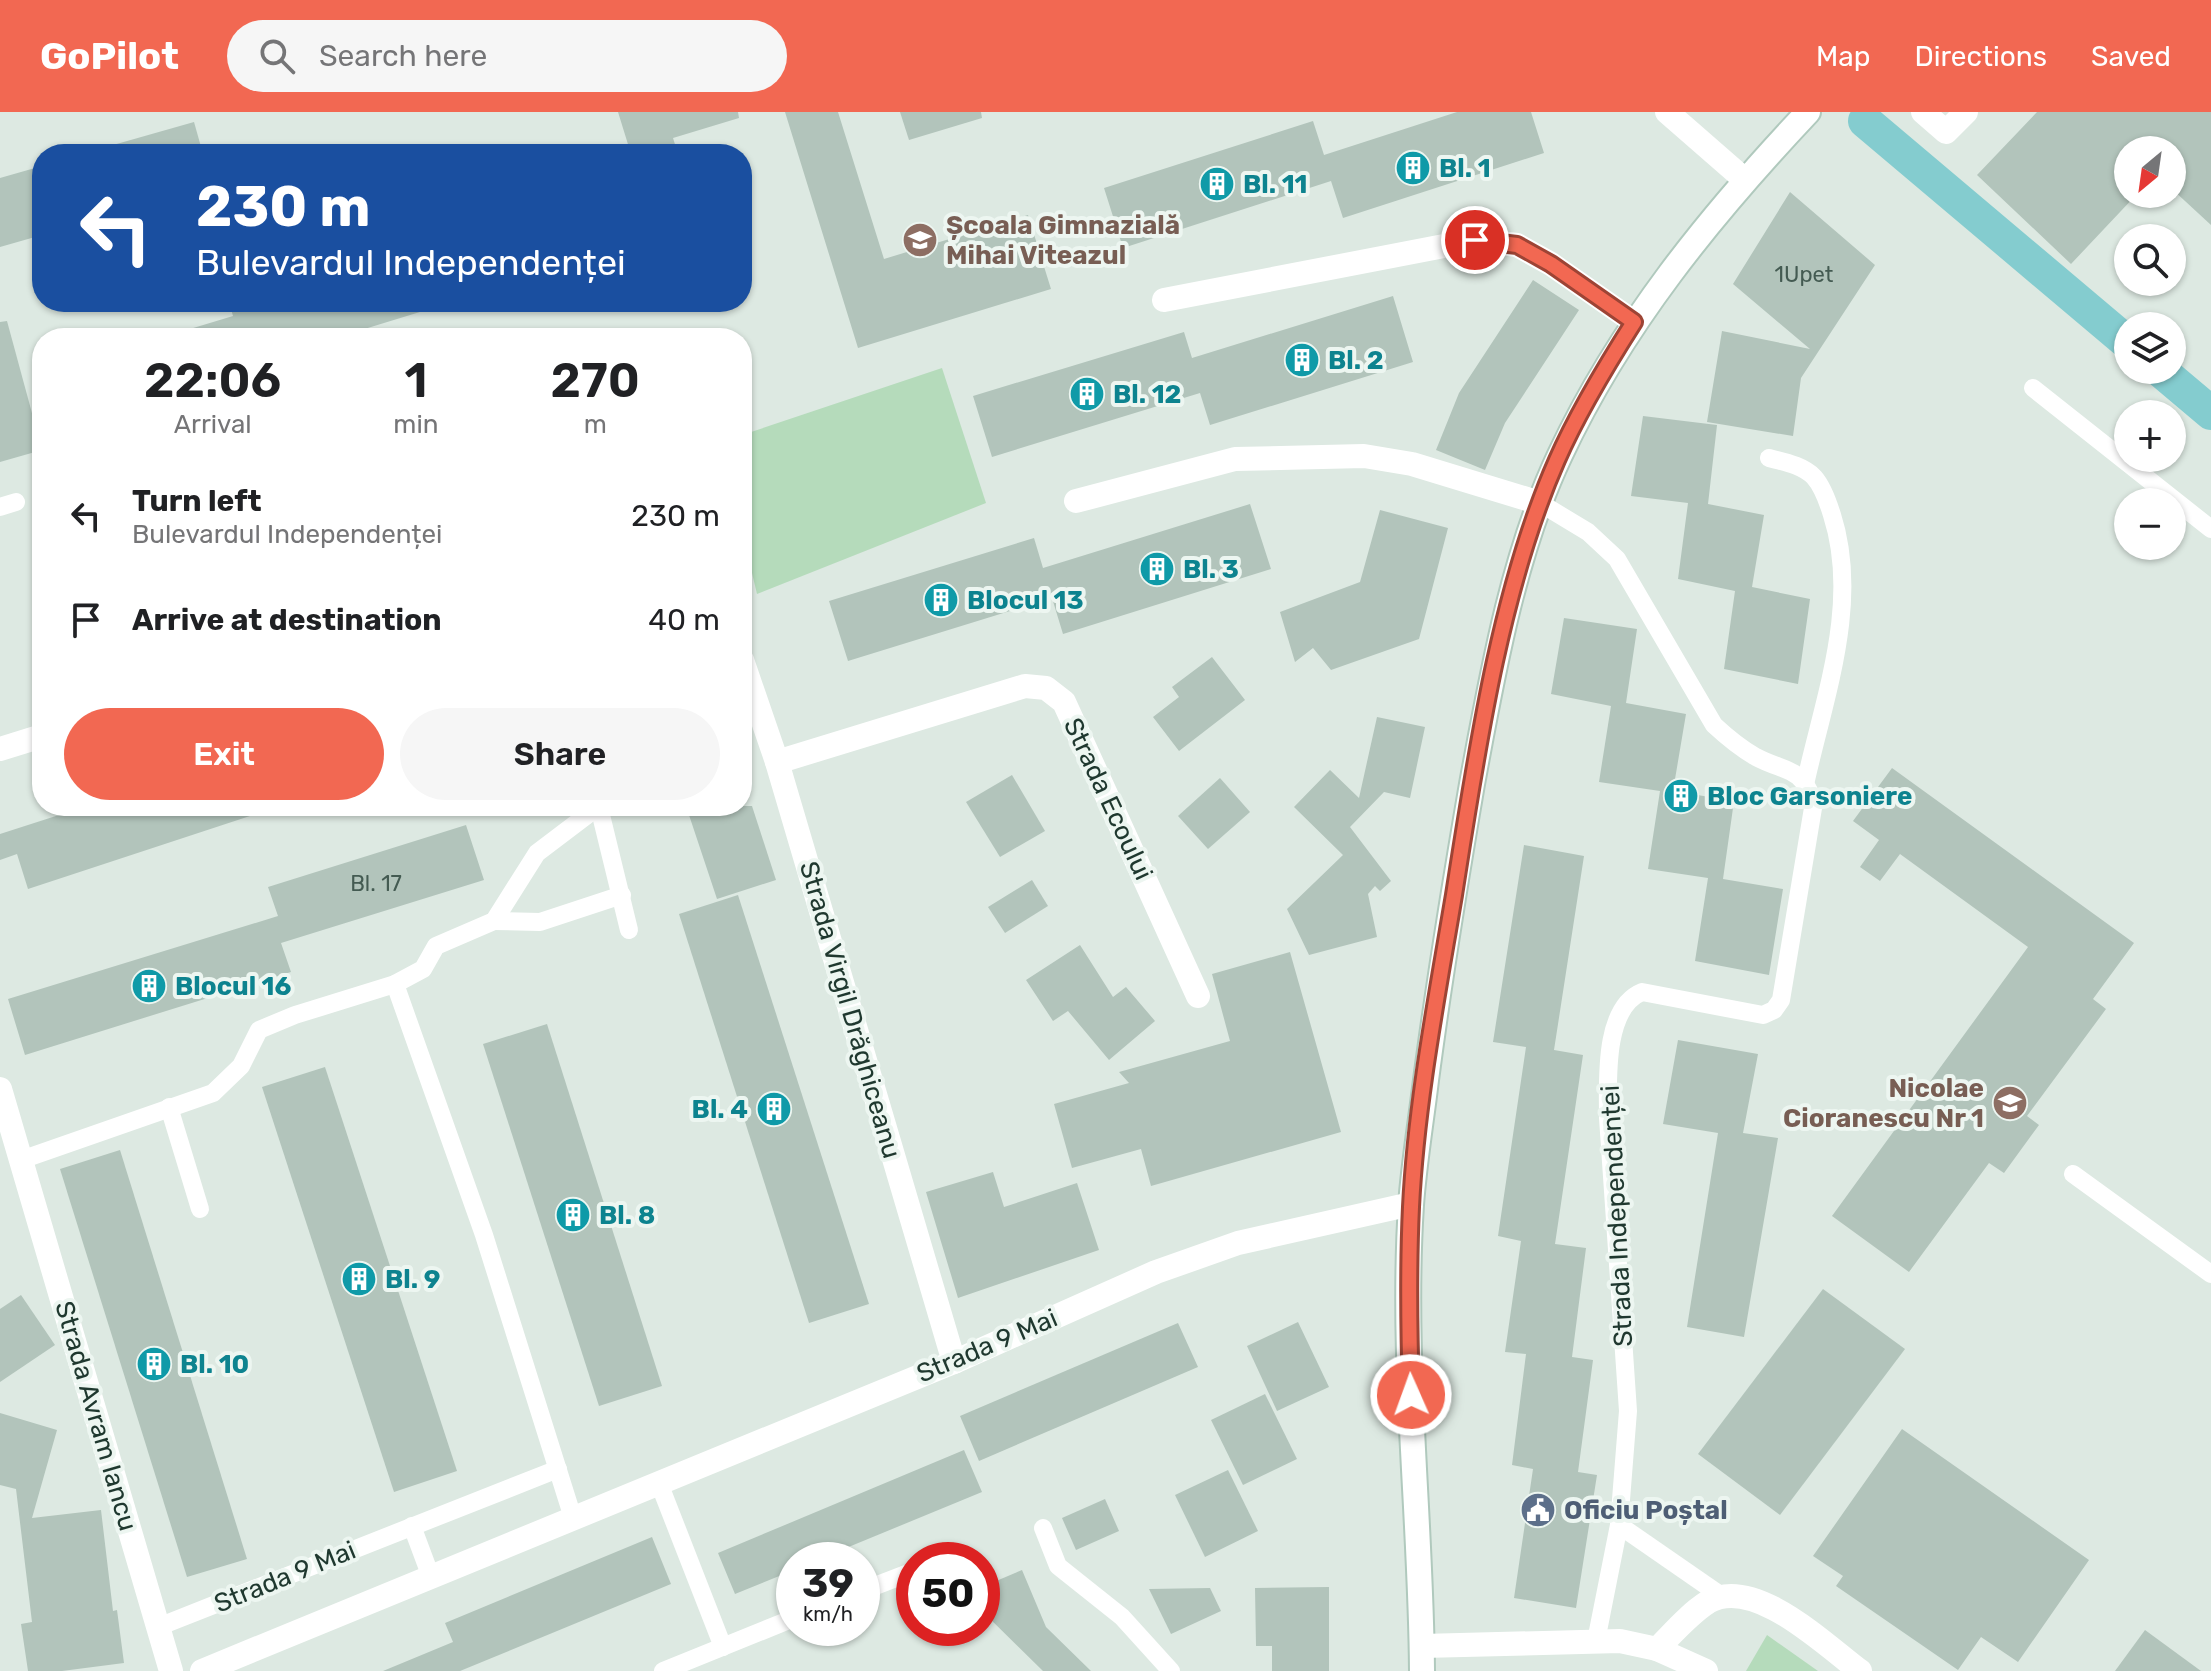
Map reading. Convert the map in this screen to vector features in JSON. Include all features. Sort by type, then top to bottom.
[{"type":"street","points":[[1667,112],[1745,180]]},
{"type":"street","points":[[1422,1671],[1409,1301],[1411,1204],[1438,991],[1483,724],[1524,551],[1540,503],[1581,412],[1634,322],[1699,235],[1808,112]]},
{"type":"street","points":[[1923,112],[1946,132],[1966,112]]},
{"type":"street","points":[[1164,300],[1475,240],[1517,245],[1551,264],[1634,322]]},
{"type":"street","points":[[1076,501],[1235,459],[1364,456],[1412,464],[1540,503]]},
{"type":"street","name":"Strada Ecoului","points":[[777,762],[1025,686],[1046,688],[1064,702],[1198,996]]},
{"type":"street","name":"Strada Virgil Drăghiceanu","points":[[752,689],[777,762],[954,1362]]},
{"type":"street","points":[[0,749],[32,739]]},
{"type":"street","name":"Strada Avram Iancu","points":[[0,1089],[171,1671]]},
{"type":"street","name":"Strada 9 Mai","points":[[202,1671],[954,1362],[1156,1272],[1238,1243],[1411,1204]]},
{"type":"street","points":[[1657,1649],[1709,1602],[1723,1597],[1750,1598],[1787,1616],[1860,1671]]},
{"type":"street","points":[[1422,1646],[1620,1641],[1657,1649],[1706,1671]]},
{"type":"lane","points":[[2033,388],[2211,529]]},
{"type":"lane","points":[[1540,503],[1588,532],[1617,559],[1714,725],[1734,744],[1759,759],[1790,769],[1806,780],[1843,607],[1842,571],[1836,529],[1826,496],[1814,477],[1801,467],[1769,458]]},
{"type":"lane","name":"Strada Independenței","points":[[1596,1641],[1619,1525],[1628,1411],[1608,1118],[1613,1037],[1619,1011],[1630,997],[1642,992],[1763,1015],[1774,1010],[1781,1000],[1814,802],[1806,780]]},
{"type":"lane","points":[[494,921],[537,853],[585,816]]},
{"type":"lane","points":[[601,816],[629,930]]},
{"type":"lane","points":[[21,1160],[213,1093],[241,1066],[259,1030],[295,1015],[395,984],[423,969],[436,946],[494,921],[540,922],[622,895]]},
{"type":"lane","points":[[395,984],[484,1235],[573,1518]]},
{"type":"lane","points":[[169,1107],[200,1209]]},
{"type":"lane","points":[[2073,1174],[2211,1274]]},
{"type":"lane","name":"Strada 9 Mai","points":[[158,1627],[558,1469]]},
{"type":"lane","points":[[659,1483],[723,1647]]},
{"type":"lane","points":[[1619,1525],[1723,1597]]},
{"type":"lane","points":[[412,1526],[431,1577]]},
{"type":"lane","points":[[1043,1528],[1058,1566],[1091,1589],[1122,1617],[1171,1671]]},
{"type":"lane","points":[[663,1671],[776,1625]]},
{"type":"green space","points":[[942,368],[986,503],[757,594],[752,573],[752,432]]},
{"type":"green space","points":[[1767,1635],[1818,1671],[1746,1671]]},
{"type":"building","points":[[618,112],[738,112],[739,118],[673,138],[675,144],[628,144]]},
{"type":"building","points":[[785,112],[838,112],[884,259],[1028,215],[1051,289],[858,348]]},
{"type":"building","points":[[900,112],[981,112],[982,118],[909,140]]},
{"type":"building","points":[[1457,112],[1531,112],[1544,153],[1343,218],[1331,181],[1123,248],[1104,188],[1313,121],[1324,155]]},
{"type":"building","points":[[2037,112],[2211,112],[2211,225],[2186,202],[2186,136],[2114,136],[2114,208],[2124,208],[2071,264],[1977,175]]},
{"type":"building","points":[[194,122],[200,144],[117,144]]},
{"type":"building","points":[[32,169],[32,238],[0,247],[0,178]]},
{"type":"building","points":[[1790,192],[1875,265],[1801,378],[1793,436],[1707,422],[1722,331],[1810,349],[1733,284]]},
{"type":"building","points":[[1533,280],[1579,310],[1505,423],[1485,470],[1436,450],[1459,393]]},
{"type":"building","points":[[1393,296],[1413,362],[1210,425],[1200,393],[992,457],[973,396],[1184,332],[1192,358]]},
{"type":"building","points":[[232,312],[420,312],[368,328],[193,328],[233,316]]},
{"type":"building","points":[[7,321],[32,413],[32,453],[0,462],[0,322]]},
{"type":"building","points":[[1643,416],[1717,425],[1708,504],[1764,515],[1752,587],[1810,599],[1798,684],[1724,669],[1735,591],[1678,579],[1688,503],[1631,496]]},
{"type":"building","points":[[1250,504],[1271,569],[1063,634],[1052,598],[848,661],[829,601],[1034,538],[1043,568]]},
{"type":"building","points":[[1380,510],[1448,528],[1419,639],[1331,670],[1313,648],[1295,662],[1280,612],[1360,582]]},
{"type":"building","name":"Bloc Garsoniere","points":[[1564,618],[1637,629],[1626,703],[1686,714],[1673,791],[1734,801],[1723,879],[1783,889],[1769,975],[1695,961],[1708,878],[1648,869],[1660,791],[1599,782],[1611,706],[1551,694]]},
{"type":"building","points":[[1212,657],[1245,700],[1179,751],[1153,717],[1179,697],[1172,687]]},
{"type":"building","points":[[1377,717],[1425,727],[1410,798],[1384,792],[1350,827],[1391,881],[1380,891],[1375,886],[1368,894],[1377,937],[1309,955],[1287,909],[1343,855],[1294,807],[1330,770],[1359,798]]},
{"type":"building","points":[[1892,768],[2134,943],[2093,999],[2106,1009],[2027,1116],[2039,1125],[2004,1173],[1989,1163],[1909,1272],[1832,1216],[2028,947],[1900,854],[1880,881],[1860,867],[1879,840],[1853,821]]},
{"type":"building","points":[[1012,775],[1045,831],[1000,857],[966,802]]},
{"type":"building","points":[[1220,778],[1250,812],[1208,849],[1178,816]]},
{"type":"building","points":[[752,806],[776,880],[717,899],[689,816],[752,816]]},
{"type":"building","points":[[56,816],[250,816],[28,889],[17,854],[0,860],[0,834]]},
{"type":"building","points":[[466,825],[484,880],[281,943],[291,972],[25,1055],[8,999],[278,916],[268,887]]},
{"type":"building","points":[[1524,845],[1584,856],[1554,1050],[1583,1055],[1555,1244],[1586,1248],[1572,1357],[1593,1360],[1578,1472],[1597,1475],[1576,1608],[1514,1598],[1533,1469],[1512,1465],[1526,1354],[1505,1352],[1521,1241],[1498,1236],[1526,1047],[1493,1042]]},
{"type":"building","points":[[1032,880],[1048,906],[1005,933],[988,907]]},
{"type":"building","name":"Bl. 4","points":[[738,895],[869,1304],[809,1323],[679,914]]},
{"type":"building","points":[[1080,945],[1113,997],[1126,987],[1155,1021],[1109,1060],[1068,1011],[1053,1021],[1026,980]]},
{"type":"building","points":[[1290,952],[1341,1132],[1151,1186],[1141,1149],[1072,1168],[1054,1104],[1129,1083],[1119,1072],[1230,1041],[1212,974]]},
{"type":"building","name":"Bl. 8","points":[[547,1024],[662,1386],[599,1406],[483,1044]]},
{"type":"building","points":[[1678,1040],[1758,1054],[1743,1133],[1778,1138],[1744,1337],[1687,1327],[1718,1133],[1663,1124]]},
{"type":"building","name":"Bl. 9","points":[[325,1067],[457,1471],[394,1492],[262,1087]]},
{"type":"building","name":"Bl. 10","points":[[120,1150],[247,1559],[187,1577],[60,1169]]},
{"type":"building","points":[[993,1172],[1004,1207],[1077,1183],[1099,1250],[958,1298],[926,1192]]},
{"type":"building","points":[[1823,1289],[1905,1349],[1780,1515],[1698,1454]]},
{"type":"building","points":[[21,1295],[55,1345],[0,1382],[0,1309]]},
{"type":"building","points":[[1298,1322],[1329,1387],[1277,1411],[1247,1346]]},
{"type":"building","points":[[1178,1323],[1198,1367],[979,1461],[960,1416]]},
{"type":"building","points":[[1265,1394],[1297,1459],[1243,1485],[1211,1420]]},
{"type":"building","points":[[0,1413],[57,1430],[32,1518],[101,1510],[113,1611],[117,1610],[124,1663],[62,1671],[28,1671],[21,1624],[32,1622],[16,1489],[0,1485]]},
{"type":"building","points":[[1902,1429],[2089,1560],[2018,1662],[1981,1637],[1958,1670],[1836,1586],[1843,1576],[1813,1556]]},
{"type":"building","points":[[964,1450],[982,1492],[861,1542],[776,1542],[776,1577],[735,1594],[718,1553]]},
{"type":"building","points":[[1228,1470],[1258,1531],[1205,1557],[1175,1495]]},
{"type":"building","points":[[1105,1499],[1119,1531],[1076,1550],[1062,1518]]},
{"type":"building","points":[[652,1537],[671,1584],[460,1671],[383,1671],[453,1642],[445,1623]]},
{"type":"building","points":[[1022,1570],[1046,1627],[1091,1671],[1043,1671],[1000,1629],[1000,1579]]},
{"type":"building","points":[[1329,1587],[1329,1671],[1272,1671],[1272,1646],[1256,1646],[1255,1588]]},
{"type":"building","points":[[1210,1588],[1221,1611],[1171,1634],[1149,1589]]},
{"type":"building","points":[[2145,1630],[2201,1671],[2115,1671]]},
{"type":"waterway","points":[[1865,121],[2114,331]]},
{"type":"waterway","points":[[2177,384],[2211,413]]},
{"type":"place","name":"Bl. 1","points":[[1413,168]]},
{"type":"place","name":"Bl. 11","points":[[1217,184]]},
{"type":"place","name":"Școala Gimnazială Mihai Viteazul","points":[[920,240]]},
{"type":"place","name":"Bl. 2","points":[[1302,360]]},
{"type":"place","name":"Bl. 12","points":[[1087,394]]},
{"type":"place","name":"Bl. 3","points":[[1157,569]]},
{"type":"place","name":"Blocul 13","points":[[941,600]]},
{"type":"place","name":"Bloc Garsoniere","points":[[1681,796]]},
{"type":"place","name":"Blocul 16","points":[[149,986]]},
{"type":"place","name":"Nicolae Cioranescu Nr 1","points":[[2010,1103]]},
{"type":"place","name":"Bl. 4","points":[[774,1109]]},
{"type":"place","name":"Bl. 8","points":[[573,1215]]},
{"type":"place","name":"Bl. 9","points":[[359,1279]]},
{"type":"place","name":"Bl. 10","points":[[154,1364]]},
{"type":"place","name":"Oficiu Poștal","points":[[1538,1510]]},
{"type":"route","points":[[1411,1395],[1409,1258],[1416,1150],[1438,991],[1483,724],[1524,551],[1540,503],[1574,425],[1634,322],[1551,264],[1517,245],[1475,240]]}]
